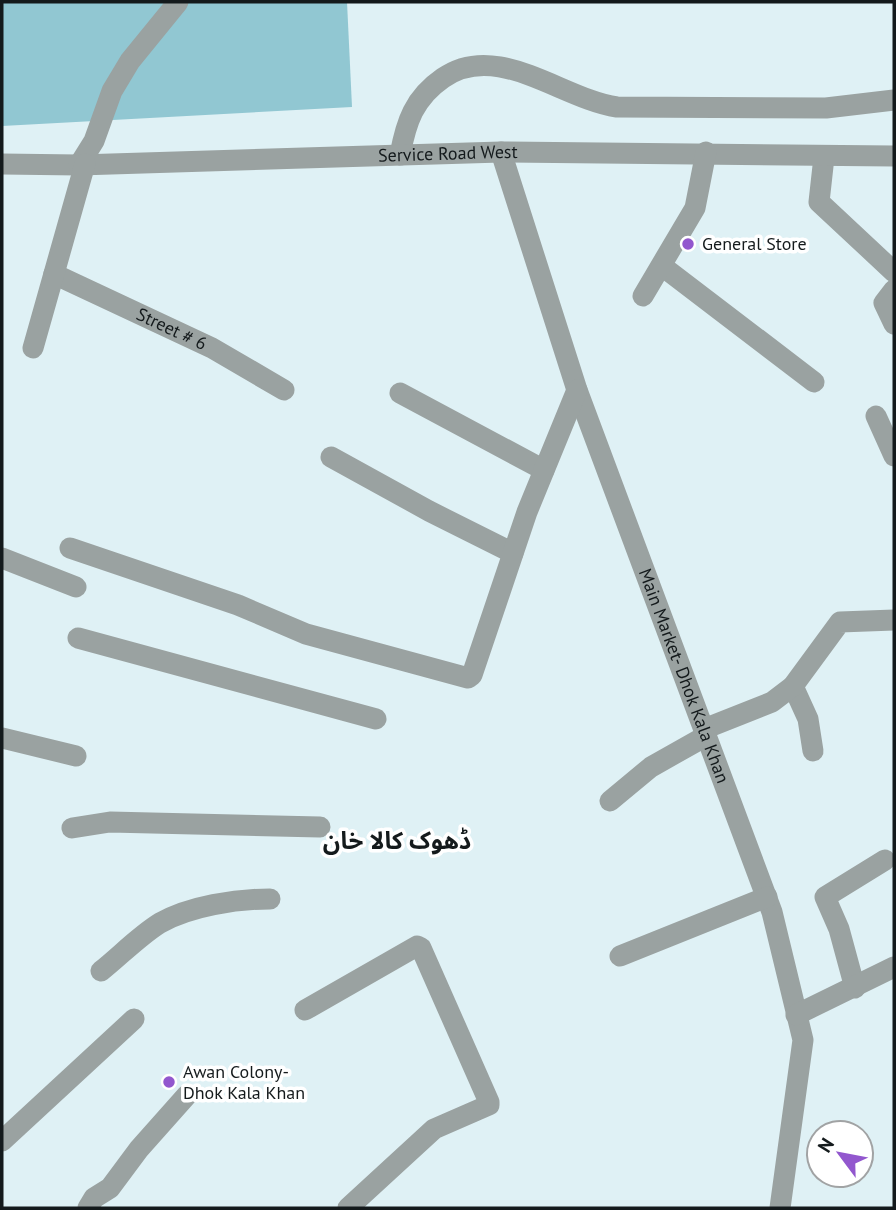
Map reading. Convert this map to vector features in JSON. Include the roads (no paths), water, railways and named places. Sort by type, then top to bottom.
[{"type":"street","points":[[33,348],[82,164],[94,141],[112,91],[130,61],[178,2]]},
{"type":"street","points":[[400,155],[410,111],[434,84],[465,66],[498,67],[538,79],[596,104],[617,107],[826,108],[894,100]]},
{"type":"street","name":"Service Road West","points":[[2,164],[501,152],[894,156]]},
{"type":"street","name":"Main Market- Dhok Kala Khan","points":[[501,152],[577,390],[767,897],[803,1040],[780,1208]]},
{"type":"street","points":[[643,296],[695,208],[706,152]]},
{"type":"street","points":[[824,157],[819,202],[894,272]]},
{"type":"street","points":[[662,266],[814,382]]},
{"type":"street","name":"Street # 6","points":[[54,274],[212,348],[284,390]]},
{"type":"street","points":[[894,290],[884,303],[894,324]]},
{"type":"street","points":[[70,548],[238,605],[306,634],[463,678],[472,675],[513,553],[577,390]]},
{"type":"street","points":[[400,393],[544,470]]},
{"type":"street","points":[[876,416],[894,456]]},
{"type":"street","points":[[331,457],[513,553]]},
{"type":"street","points":[[2,558],[76,587]]},
{"type":"street","points":[[610,801],[651,767],[705,732],[772,702],[793,685],[840,622],[894,620]]},
{"type":"street","points":[[78,638],[376,719]]},
{"type":"street","points":[[793,685],[808,719],[813,751]]},
{"type":"street","points":[[2,738],[76,755]]},
{"type":"street","points":[[72,828],[110,822],[320,827]]},
{"type":"street","points":[[855,988],[839,929],[825,897],[885,860]]},
{"type":"street","points":[[620,957],[767,897]]},
{"type":"street","points":[[101,971],[169,920],[188,912],[252,899],[270,899]]},
{"type":"street","points":[[306,1010],[417,946],[421,948],[489,1102],[489,1105],[434,1129],[348,1208]]},
{"type":"street","points":[[796,1015],[894,967]]},
{"type":"street","points":[[2,1141],[134,1019]]},
{"type":"street","points":[[88,1208],[94,1198],[110,1188],[139,1149],[187,1095]]},
{"type":"place","name":"General Store","points":[[688,244]]},
{"type":"place","name":"Awan Colony- Dhok Kala Khan","points":[[169,1082]]},
{"type":"district","name":"ڈھوک کالا خان","points":[[397,841]]}]
